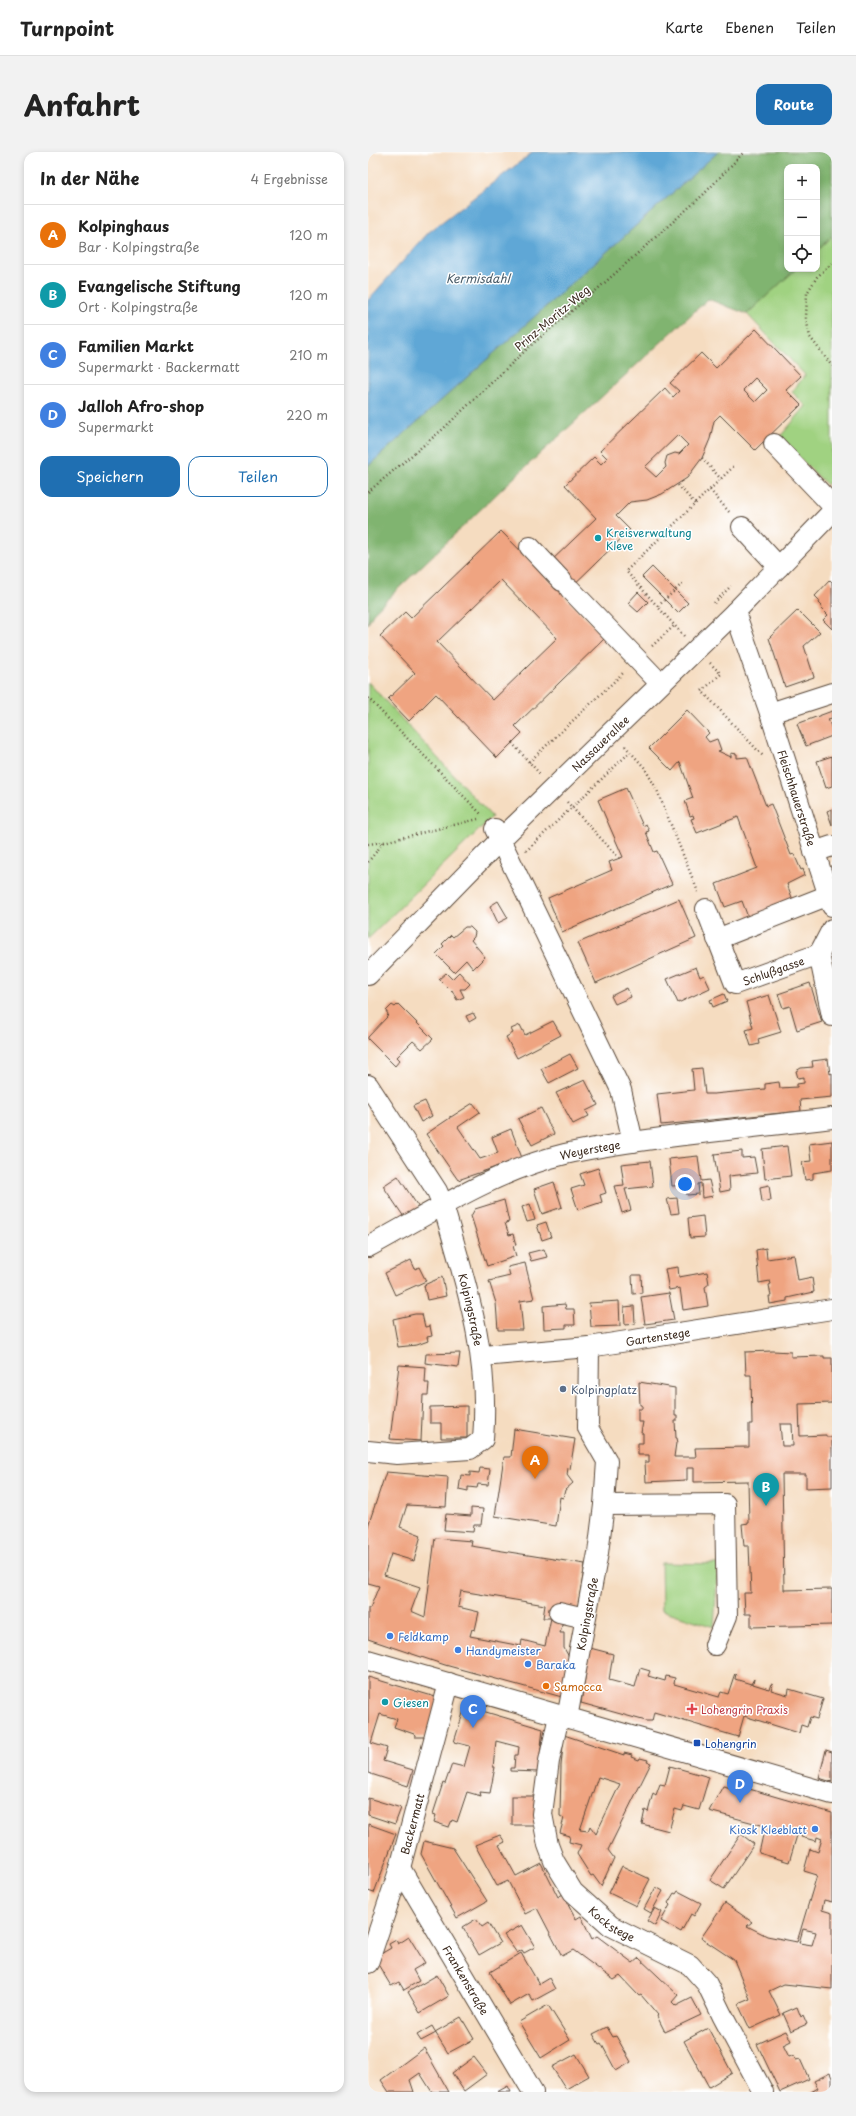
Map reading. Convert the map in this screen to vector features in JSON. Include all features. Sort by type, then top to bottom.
[{"type":"street","points":[[774,444],[832,505]]},
{"type":"street","name":"Nassauerallee","points":[[368,976],[497,833],[611,731],[735,612],[832,512]]},
{"type":"street","points":[[742,527],[779,567]]},
{"type":"street","points":[[530,547],[660,683]]},
{"type":"street","name":"Fleischhauerstraße","points":[[735,612],[770,713],[823,849],[831,900]]},
{"type":"street","points":[[770,713],[832,693]]},
{"type":"street","points":[[497,833],[621,1090],[633,1142]]},
{"type":"street","points":[[717,939],[831,900]]},
{"type":"street","name":"Schlußgasse","points":[[706,909],[735,984],[819,954]]},
{"type":"street","points":[[832,929],[819,954],[832,1016]]},
{"type":"street","name":"Kolpingstraße","points":[[368,1085],[437,1191],[443,1205],[472,1306],[482,1356],[485,1414],[483,1439],[470,1449],[397,1454],[368,1451]]},
{"type":"street","name":"Weyerstege","points":[[368,1247],[443,1205],[529,1166],[564,1154],[633,1142],[832,1118]]},
{"type":"street","name":"Gartenstege","points":[[482,1356],[588,1347],[832,1309]]},
{"type":"street","name":"Kolpingstraße","points":[[563,1717],[598,1553],[604,1505],[606,1461],[588,1428],[588,1347]]},
{"type":"street","points":[[604,1505],[725,1504],[727,1616],[715,1644]]},
{"type":"street","points":[[559,1612],[585,1618]]},
{"type":"street","points":[[368,1660],[832,1794]]},
{"type":"street","name":"Backermatt","points":[[368,1963],[400,1868],[449,1683]]},
{"type":"street","name":"Kockstege","points":[[563,1717],[549,1761],[542,1814],[548,1845],[554,1861],[573,1892],[611,1926],[690,1965],[707,1984],[763,2092]]},
{"type":"street","name":"Frankenstraße","points":[[400,1868],[533,2092]]},
{"type":"path","name":"Prinz-Moritz-Weg","points":[[368,492],[443,429],[530,346],[592,294],[692,204],[744,152]]},
{"type":"path","points":[[832,263],[817,277],[807,293],[806,318],[810,337],[832,366]]},
{"type":"path","points":[[702,458],[721,479]]},
{"type":"path","points":[[678,485],[696,505]]},
{"type":"path","points":[[710,490],[742,527]]},
{"type":"path","points":[[658,606],[683,582]]},
{"type":"path","points":[[529,762],[675,625]]},
{"type":"path","points":[[368,698],[485,817],[384,842],[368,844]]},
{"type":"path","points":[[611,731],[644,767],[657,790],[706,909]]},
{"type":"path","points":[[512,865],[630,752]]},
{"type":"path","points":[[368,862],[384,842]]},
{"type":"green space","points":[[718,152],[832,152],[832,236],[820,247],[820,164],[784,164],[784,272],[793,272],[747,314],[708,299],[504,487],[374,612],[368,624],[368,466]]},
{"type":"green space","points":[[832,236],[832,480],[827,485],[779,438],[806,406],[792,392],[805,375],[747,314],[793,272],[820,272],[820,247]]},
{"type":"green space","points":[[368,682],[492,817],[368,939]]},
{"type":"green space","points":[[661,1563],[718,1564],[714,1627],[662,1610]]},
{"type":"water","name":"Kermisdahl","points":[[533,152],[718,152],[368,466],[368,300],[429,232]]},
{"type":"building","name":"Kreisverwaltung Kleve","points":[[756,329],[801,376],[786,390],[801,405],[755,450],[720,415],[714,421],[710,439],[702,458],[687,478],[662,494],[647,500],[630,502],[616,516],[630,530],[563,595],[605,638],[515,726],[522,733],[497,758],[436,694],[409,721],[388,699],[415,673],[380,636],[405,612],[411,618],[501,531],[556,587],[549,563],[596,518],[565,485],[594,457],[601,464],[607,458],[600,451],[665,388],[673,397],[679,391],[670,383],[701,353],[716,368]],"holes":[[[755,378],[767,390],[755,402],[743,390]],[[678,435],[688,445],[679,454],[675,453],[667,456],[665,463],[666,467],[656,477],[645,467]],[[501,580],[557,638],[493,700],[437,642]]]},
{"type":"building","points":[[652,567],[688,603],[678,613],[642,577]]},
{"type":"building","points":[[830,580],[832,582],[832,629],[823,620],[828,615],[821,608],[822,606],[819,603],[820,601],[815,596]]},
{"type":"building","points":[[638,592],[648,602],[638,612],[628,603]]},
{"type":"building","points":[[798,610],[820,632],[804,646],[814,677],[785,687],[769,638]]},
{"type":"building","points":[[687,710],[709,733],[705,737],[709,742],[717,739],[721,750],[718,751],[731,757],[731,753],[737,754],[737,758],[747,757],[766,806],[771,804],[791,855],[794,854],[801,870],[803,869],[805,875],[787,884],[794,903],[749,920],[742,901],[725,907],[716,884],[757,868],[738,817],[697,833],[691,819],[694,818],[693,815],[690,816],[685,801],[693,798],[680,762],[672,771],[649,748]]},
{"type":"building","points":[[832,711],[832,718],[828,719],[832,729],[832,736],[806,746],[797,724]]},
{"type":"building","points":[[832,756],[832,786],[826,788],[817,761]]},
{"type":"building","points":[[626,788],[643,826],[646,824],[649,831],[646,832],[654,852],[657,851],[672,884],[562,932],[548,898],[612,870],[609,862],[623,857],[598,800]]},
{"type":"building","points":[[832,809],[832,825],[827,811]]},
{"type":"building","points":[[679,899],[696,938],[596,983],[578,943]]},
{"type":"building","points":[[498,901],[508,918],[498,923],[490,906]]},
{"type":"building","points":[[465,927],[470,927],[475,932],[474,937],[471,940],[485,957],[473,969],[466,960],[454,972],[436,954],[444,946],[442,944],[451,935],[453,937]]},
{"type":"building","points":[[696,967],[700,977],[704,975],[710,988],[678,1003],[667,979]]},
{"type":"building","points":[[459,972],[470,984],[465,989],[460,989],[464,997],[457,1000],[452,990],[451,991],[439,979],[446,973],[452,979]]},
{"type":"building","points":[[810,983],[822,1022],[797,1030],[790,1006],[783,1008],[778,994]]},
{"type":"building","points":[[627,988],[631,997],[615,1004],[611,996]]},
{"type":"building","points":[[724,994],[727,1001],[713,1007],[710,1000]]},
{"type":"building","points":[[769,995],[781,1032],[758,1039],[759,1044],[751,1046],[746,1030],[753,1028],[746,1002]]},
{"type":"building","points":[[398,1004],[433,1039],[422,1049],[413,1041],[397,1057],[400,1060],[395,1066],[368,1039],[368,1037],[387,1017],[388,1014],[386,1011],[392,1005],[395,1007]]},
{"type":"building","points":[[473,1013],[476,1018],[469,1022],[466,1016]]},
{"type":"building","points":[[553,1021],[561,1035],[517,1058],[506,1037],[513,1033],[511,1029],[520,1025],[525,1035]]},
{"type":"building","points":[[570,1054],[578,1068],[549,1083],[541,1069]]},
{"type":"building","points":[[828,1059],[830,1074],[832,1073],[832,1097],[800,1100],[801,1111],[661,1125],[657,1094],[694,1090],[692,1069],[702,1068],[705,1094],[714,1094],[765,1089],[765,1084],[779,1082],[780,1088],[797,1087],[797,1084],[804,1083],[804,1077],[798,1078],[796,1071],[801,1068],[813,1067],[812,1061]]},
{"type":"building","points":[[585,1080],[598,1105],[586,1111],[589,1116],[573,1124],[556,1093]]},
{"type":"building","points":[[425,1101],[432,1116],[421,1122],[413,1106]]},
{"type":"building","points":[[473,1103],[480,1112],[458,1127],[480,1159],[498,1153],[492,1137],[511,1129],[522,1158],[458,1180],[426,1134],[450,1118],[450,1116],[451,1117]]},
{"type":"building","points":[[541,1108],[554,1134],[532,1145],[518,1119]]},
{"type":"building","points":[[832,1141],[832,1170],[813,1173],[813,1179],[805,1180],[802,1162],[811,1161],[809,1144]]},
{"type":"building","points":[[787,1146],[791,1176],[765,1179],[762,1149]]},
{"type":"building","points":[[742,1151],[742,1158],[754,1157],[757,1173],[729,1176],[730,1190],[720,1192],[714,1154]]},
{"type":"building","points":[[698,1156],[701,1181],[709,1180],[713,1196],[702,1198],[701,1183],[698,1184],[699,1194],[687,1195],[686,1185],[672,1186],[669,1159]]},
{"type":"building","points":[[650,1161],[653,1186],[625,1189],[631,1210],[622,1213],[614,1186],[624,1185],[621,1164]]},
{"type":"building","points":[[598,1168],[606,1193],[600,1195],[602,1202],[578,1210],[571,1189],[584,1185],[580,1174]]},
{"type":"building","points":[[398,1176],[419,1208],[404,1217],[383,1186]]},
{"type":"building","points":[[554,1182],[562,1207],[542,1214],[534,1189]]},
{"type":"building","points":[[769,1185],[771,1200],[762,1202],[760,1187]]},
{"type":"building","points":[[677,1198],[679,1213],[671,1214],[667,1199]]},
{"type":"building","points":[[504,1200],[509,1222],[505,1223],[509,1235],[513,1234],[516,1245],[513,1246],[516,1256],[487,1266],[471,1216],[475,1209]]},
{"type":"building","points":[[530,1204],[535,1220],[527,1222],[522,1207]]},
{"type":"building","points":[[703,1216],[705,1237],[690,1238],[688,1218]]},
{"type":"building","points":[[546,1222],[551,1237],[542,1240],[537,1225]]},
{"type":"building","points":[[766,1248],[767,1259],[794,1255],[798,1280],[812,1277],[814,1292],[787,1298],[787,1301],[770,1304],[769,1296],[771,1296],[769,1285],[771,1284],[770,1281],[759,1283],[756,1250]]},
{"type":"building","points":[[544,1249],[547,1257],[531,1261],[528,1253]]},
{"type":"building","points":[[411,1260],[415,1269],[419,1267],[426,1281],[395,1295],[385,1273]]},
{"type":"building","points":[[525,1263],[534,1299],[520,1301],[523,1330],[498,1330],[496,1303],[489,1281],[510,1276],[508,1267]]},
{"type":"building","points":[[678,1267],[679,1277],[707,1272],[709,1284],[705,1287],[708,1306],[683,1310],[680,1288],[669,1290],[665,1269]]},
{"type":"building","points":[[632,1275],[641,1275],[642,1293],[633,1294]]},
{"type":"building","points":[[442,1277],[446,1296],[427,1300],[424,1285]]},
{"type":"building","points":[[669,1293],[674,1320],[645,1324],[641,1297]]},
{"type":"building","points":[[619,1301],[620,1326],[591,1327],[589,1303]]},
{"type":"building","points":[[565,1304],[566,1309],[574,1309],[575,1325],[566,1325],[566,1328],[544,1329],[543,1306]]},
{"type":"building","points":[[634,1306],[635,1324],[625,1325],[624,1307]]},
{"type":"building","points":[[422,1314],[425,1327],[430,1326],[432,1336],[427,1337],[428,1341],[417,1345],[398,1347],[393,1319]]},
{"type":"building","points":[[745,1352],[791,1352],[791,1357],[824,1356],[824,1358],[832,1358],[832,1403],[799,1404],[800,1436],[826,1435],[826,1437],[832,1437],[832,1487],[806,1488],[806,1474],[782,1474],[784,1590],[832,1589],[832,1625],[751,1627],[751,1614],[745,1614],[744,1593],[751,1593],[749,1546],[744,1546],[742,1524],[749,1523],[748,1481],[694,1482],[694,1468],[687,1468],[687,1480],[646,1482],[645,1462],[649,1462],[649,1455],[638,1455],[638,1443],[643,1443],[643,1433],[641,1433],[643,1422],[638,1422],[638,1409],[642,1409],[642,1405],[640,1405],[639,1382],[675,1388],[675,1416],[677,1416],[677,1421],[675,1421],[676,1438],[678,1443],[676,1443],[674,1457],[696,1457],[695,1448],[749,1447],[749,1424],[752,1424],[751,1375],[746,1375]],"holes":[[[780,1424],[792,1424],[793,1446],[782,1446]]]},
{"type":"building","points":[[460,1353],[458,1367],[425,1363],[426,1354]]},
{"type":"building","points":[[399,1365],[426,1367],[425,1383],[429,1383],[428,1395],[423,1395],[421,1441],[390,1439]]},
{"type":"building","points":[[467,1406],[467,1438],[441,1438],[441,1423],[430,1423],[430,1407]]},
{"type":"building","points":[[514,1429],[575,1439],[570,1469],[568,1468],[567,1475],[573,1483],[565,1490],[563,1498],[560,1497],[556,1526],[495,1516],[504,1457],[511,1457]]},
{"type":"building","points":[[480,1468],[490,1469],[488,1485],[478,1484],[477,1488],[468,1487],[468,1491],[459,1489],[461,1475],[470,1476],[470,1472],[479,1473]]},
{"type":"building","points":[[386,1472],[448,1477],[446,1507],[407,1505],[400,1527],[421,1535],[414,1561],[391,1554],[384,1575],[420,1587],[411,1611],[425,1617],[435,1538],[472,1541],[471,1546],[585,1564],[575,1623],[563,1621],[560,1633],[564,1633],[564,1648],[569,1657],[562,1697],[445,1665],[368,1639],[368,1608],[370,1608],[379,1586],[368,1583],[368,1526]],"holes":[[[461,1591],[545,1605],[543,1618],[551,1618],[545,1646],[522,1640],[521,1646],[470,1636],[472,1629],[475,1630],[479,1612],[458,1607]]]},
{"type":"building","points":[[471,1508],[483,1509],[481,1525],[474,1525],[473,1532],[444,1530],[446,1514],[471,1516]]},
{"type":"building","points":[[590,1648],[613,1654],[609,1680],[635,1687],[640,1668],[650,1671],[648,1676],[665,1681],[666,1676],[675,1678],[674,1684],[719,1697],[721,1692],[728,1694],[735,1673],[735,1679],[751,1684],[754,1679],[753,1684],[769,1689],[771,1684],[773,1685],[771,1690],[788,1695],[789,1689],[823,1699],[817,1719],[810,1717],[807,1727],[801,1725],[799,1733],[744,1716],[738,1737],[654,1712],[652,1721],[646,1721],[581,1703]]},
{"type":"building","points":[[368,1677],[439,1698],[426,1737],[415,1737],[414,1734],[394,1727],[397,1719],[380,1714],[371,1743],[387,1748],[383,1761],[413,1770],[408,1786],[368,1773]]},
{"type":"building","points":[[469,1707],[543,1729],[538,1772],[510,1771],[510,1768],[514,1768],[515,1755],[518,1755],[519,1747],[496,1741],[493,1767],[495,1767],[490,1793],[480,1792],[481,1796],[467,1792],[457,1822],[452,1820],[449,1827],[434,1822],[436,1815],[433,1814],[443,1783],[445,1784],[452,1764],[464,1767],[470,1746],[454,1742],[464,1710]]},
{"type":"building","points":[[564,1735],[624,1755],[624,1753],[632,1755],[631,1757],[639,1760],[640,1758],[648,1760],[647,1762],[651,1763],[608,1850],[614,1858],[601,1886],[593,1875],[591,1876],[577,1854],[581,1845],[569,1842],[570,1836],[560,1833],[564,1818],[560,1816],[561,1766]],"holes":[[[598,1777],[620,1784],[596,1834],[590,1826],[588,1831],[580,1830]]]},
{"type":"building","points":[[826,1750],[832,1752],[832,1782],[819,1778]]},
{"type":"building","points":[[670,1766],[709,1777],[699,1810],[684,1806],[682,1811],[675,1809],[669,1831],[642,1824],[645,1810],[648,1812],[653,1793],[656,1795],[660,1784],[665,1785]]},
{"type":"building","points":[[732,1784],[832,1813],[832,1902],[824,1900],[822,1910],[832,1913],[832,1989],[784,1984],[769,1991],[781,2015],[750,2029],[738,2004],[750,1999],[734,1960],[701,1938],[725,1903],[752,1922],[747,1926],[767,1936],[797,1942],[817,1875],[804,1871],[810,1849],[818,1852],[822,1839],[817,1837],[816,1841],[801,1837],[802,1833],[798,1832],[789,1862],[759,1853],[765,1826],[709,1811],[723,1786],[732,1788]],"holes":[[[803,1929],[816,1932],[812,1945],[799,1943]]]},
{"type":"building","points":[[512,1796],[537,1796],[537,1825],[512,1825]]},
{"type":"building","points":[[368,1798],[401,1808],[395,1824],[368,1815]]},
{"type":"building","points":[[368,1824],[396,1834],[374,1893],[368,1891]]},
{"type":"building","points":[[741,1834],[754,1844],[724,1889],[710,1880]]},
{"type":"building","points":[[500,1835],[505,1842],[499,1845],[516,1876],[541,1863],[558,1897],[563,1894],[576,1919],[581,1916],[592,1939],[597,1936],[633,1963],[639,1958],[678,1995],[672,2002],[676,2006],[692,1998],[701,2015],[665,2032],[657,2016],[658,2015],[641,1995],[639,1996],[620,1976],[614,1980],[573,1950],[562,1956],[537,1908],[525,1914],[508,1881],[497,1886],[475,1845]]},
{"type":"building","points":[[424,1841],[453,1848],[487,1901],[457,1918],[421,1854]]},
{"type":"building","points":[[622,1866],[650,1879],[636,1906],[609,1893]]},
{"type":"building","points":[[656,1887],[663,1891],[651,1913],[644,1909]]},
{"type":"building","points":[[678,1891],[701,1903],[694,1916],[691,1914],[681,1932],[661,1921],[670,1905],[668,1903],[674,1893],[676,1894]]},
{"type":"building","points":[[655,1908],[662,1912],[655,1926],[647,1921]]},
{"type":"building","points":[[476,1919],[482,1927],[488,1923],[500,1943],[479,1955],[463,1927]]},
{"type":"building","points":[[522,1925],[535,1947],[524,1953],[522,1950],[517,1953],[504,1935]]},
{"type":"building","points":[[409,1937],[425,1963],[413,1970],[419,1981],[404,1990],[399,1982],[391,1986],[376,1961],[379,1955],[391,1948],[389,1944],[396,1940],[398,1944]]},
{"type":"building","points":[[521,1953],[539,1984],[549,1978],[555,1989],[533,2001],[529,1994],[510,2005],[490,1972]]},
{"type":"building","points":[[437,1975],[449,1996],[420,2013],[408,1992]]},
{"type":"building","points":[[548,2005],[570,2040],[541,2058],[519,2022]]},
{"type":"building","points":[[797,2007],[801,2017],[803,2015],[807,2024],[791,2031],[783,2013]]},
{"type":"building","points":[[461,2017],[474,2039],[448,2053],[435,2032]]},
{"type":"building","points":[[432,2026],[436,2033],[421,2041],[417,2035]]},
{"type":"building","points":[[607,2027],[613,2037],[616,2036],[631,2062],[616,2071],[601,2043],[599,2044],[593,2034]]},
{"type":"building","points":[[708,2028],[732,2073],[709,2087],[684,2041]]},
{"type":"building","points":[[786,2031],[791,2041],[783,2045],[789,2057],[794,2055],[796,2060],[800,2059],[809,2079],[780,2092],[757,2044]]},
{"type":"building","points":[[424,2048],[449,2092],[432,2092],[420,2073],[410,2080],[414,2092],[389,2092],[381,2080]]},
{"type":"building","points":[[576,2054],[589,2076],[566,2089],[552,2067]]},
{"type":"building","points":[[474,2057],[487,2074],[464,2091],[452,2073]]},
{"type":"building","points":[[830,2073],[832,2078],[832,2092],[811,2092],[818,2088],[814,2081]]},
{"type":"building","points":[[508,2086],[511,2092],[497,2092]]},
{"type":"place","name":"Kreisverwaltung Kleve","points":[[598,538]]},
{"type":"place","name":"Kolpingplatz","points":[[563,1389]]},
{"type":"place","name":"Kolpinghaus","points":[[535,1479]]},
{"type":"place","name":"Evangelische Stiftung","points":[[766,1506]]},
{"type":"place","name":"Feldkamp","points":[[390,1636]]},
{"type":"place","name":"Handymeister","points":[[458,1650]]},
{"type":"place","name":"Baraka","points":[[528,1664]]},
{"type":"place","name":"Samocca","points":[[546,1686]]},
{"type":"place","name":"Giesen","points":[[385,1702]]},
{"type":"place","name":"Lohengrin Praxis","points":[[692,1709]]},
{"type":"place","name":"Familien Markt","points":[[473,1728]]},
{"type":"place","name":"Lohengrin","points":[[697,1743]]},
{"type":"place","name":"Jalloh Afro-shop","points":[[740,1803]]},
{"type":"place","name":"Kiosk Kleeblatt","points":[[815,1829]]}]
